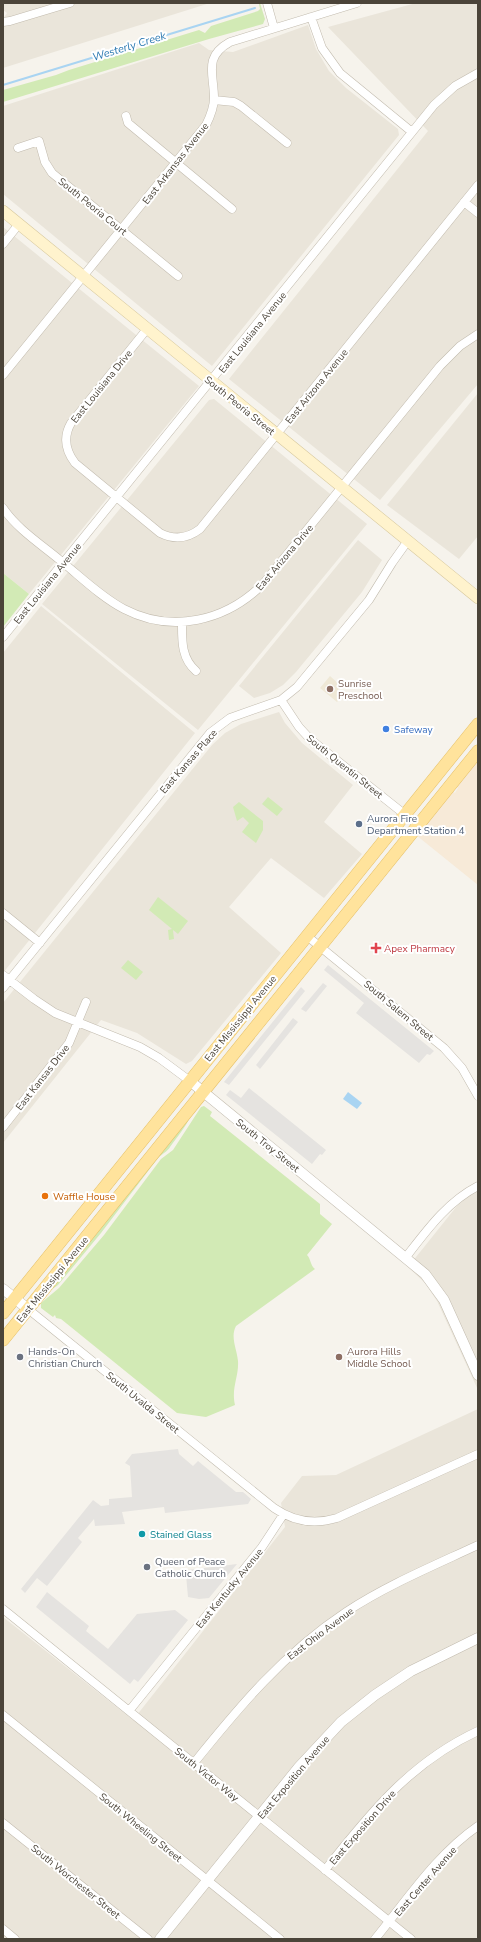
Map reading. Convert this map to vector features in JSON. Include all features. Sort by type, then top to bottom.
[{"type":"main road","name":"South Peoria Street","points":[[3,211],[407,542],[478,598]]},
{"type":"main road","name":"East Mississippi Avenue","points":[[3,1313],[478,724]]},
{"type":"main road","name":"East Mississippi Avenue","points":[[3,1340],[478,751]]},
{"type":"street","points":[[3,22],[10,21],[52,6],[70,3]]},
{"type":"street","points":[[266,3],[274,28]]},
{"type":"street","name":"East Arkansas Avenue","points":[[3,375],[206,126],[214,100],[211,69],[214,57],[219,50],[230,42],[357,3]]},
{"type":"street","points":[[312,17],[322,48],[340,73],[412,132]]},
{"type":"street","name":"East Louisiana Avenue","points":[[3,637],[412,132],[444,95],[466,79],[478,73]]},
{"type":"street","points":[[214,100],[234,102],[242,106],[287,143]]},
{"type":"street","points":[[126,116],[128,123],[232,209]]},
{"type":"street","name":"South Peoria Court","points":[[18,148],[39,141],[45,162],[52,173],[178,276]]},
{"type":"street","name":"East Arizona Avenue","points":[[117,497],[160,533],[174,538],[189,536],[200,528],[277,435],[478,185]]},
{"type":"street","points":[[464,202],[478,213]]},
{"type":"street","points":[[3,244],[19,224]]},
{"type":"street","name":"East Louisiana Drive","points":[[117,497],[75,463],[67,450],[66,437],[71,423],[147,329]]},
{"type":"street","name":"East Arizona Drive","points":[[3,508],[24,530],[63,563],[104,596],[124,609],[147,618],[182,622],[201,620],[224,612],[255,593],[440,366],[460,346],[478,334]]},
{"type":"street","name":"East Kansas Place","points":[[3,988],[6,978],[40,943],[210,733],[230,718],[281,700],[303,680],[369,600],[407,542]]},
{"type":"street","points":[[182,622],[185,657],[188,663],[196,671]]},
{"type":"street","name":"South Quentin Street","points":[[281,700],[299,727],[310,739],[418,825]]},
{"type":"street","points":[[3,913],[40,943]]},
{"type":"street","name":"South Salem Street","points":[[307,936],[444,1048],[462,1068],[478,1096]]},
{"type":"street","name":"South Troy Street","points":[[6,978],[47,1008],[78,1023],[134,1044],[158,1058],[190,1081],[406,1257],[425,1274],[439,1292],[476,1364],[478,1375]]},
{"type":"street","name":"East Kansas Drive","points":[[3,1127],[69,1043],[86,1002]]},
{"type":"street","points":[[406,1257],[436,1218],[460,1197],[478,1186]]},
{"type":"street","name":"South Uvalda Street","points":[[3,1289],[283,1514]]},
{"type":"street","points":[[283,1514],[308,1522],[318,1522],[337,1518],[478,1454]]},
{"type":"street","name":"East Kentucky Avenue","points":[[129,1711],[262,1547],[283,1514]]},
{"type":"street","name":"East Ohio Avenue","points":[[194,1764],[265,1678],[324,1627],[368,1598],[478,1545]]},
{"type":"street","name":"South Victor Way","points":[[3,1609],[411,1939]]},
{"type":"street","name":"East Exposition Avenue","points":[[160,1939],[311,1753],[358,1708],[411,1671],[478,1638]]},
{"type":"street","name":"South Wheeling Street","points":[[3,1715],[280,1939]]},
{"type":"street","name":"East Exposition Drive","points":[[325,1870],[374,1809],[398,1785],[439,1753],[478,1731]]},
{"type":"street","name":"South Worchester Street","points":[[3,1823],[148,1939]]},
{"type":"street","name":"East Center Avenue","points":[[375,1939],[445,1855],[478,1826]]},
{"type":"street","points":[[3,1929],[15,1939]]},
{"type":"shaded area","points":[[3,3],[210,3],[3,68],[3,19],[7,13],[3,10]]},
{"type":"shaded area","points":[[416,3],[478,3],[478,384],[380,500],[229,379],[428,131],[328,27]]},
{"type":"shaded area","points":[[308,25],[316,49],[329,71],[346,88],[398,129],[399,135],[212,366],[3,194],[3,106],[199,43],[209,50],[233,52]]},
{"type":"shaded area","points":[[3,227],[199,386],[29,594],[3,573]]},
{"type":"shaded area","points":[[478,393],[478,536],[459,559],[387,505]]},
{"type":"shaded area","points":[[214,399],[367,524],[198,730],[42,604],[209,400]]},
{"type":"shaded area","points":[[358,540],[382,560],[362,592],[296,672],[283,685],[270,693],[254,698],[239,686]]},
{"type":"shaded area","points":[[41,606],[195,733],[3,973],[3,653]]},
{"type":"shaded area","name":"Sunrise Preschool","points":[[330,676],[341,686],[337,691],[343,695],[337,702],[320,688]]},
{"type":"shaded area","points":[[279,712],[285,723],[302,743],[353,785],[324,822],[362,854],[324,898],[271,858],[229,907],[281,953],[192,1061],[186,1064],[137,1033],[101,1020],[3,1143],[3,1003],[212,745],[225,733],[241,724]]},
{"type":"shaded area","points":[[478,759],[478,885],[416,835],[452,791],[455,793],[458,788],[456,786]]},
{"type":"shaded area","points":[[328,965],[434,1051],[430,1055],[427,1054],[419,1063],[356,1013],[364,1003],[324,970]]},
{"type":"shaded area","points":[[323,983],[327,986],[306,1012],[301,1009]]},
{"type":"shaded area","points":[[301,987],[305,991],[229,1085],[224,1082]]},
{"type":"shaded area","points":[[293,1018],[298,1022],[260,1069],[256,1065]]},
{"type":"shaded area","points":[[249,1088],[326,1150],[322,1155],[320,1154],[312,1164],[226,1095],[230,1090],[241,1098]]},
{"type":"shaded area","points":[[478,1186],[478,1390],[437,1301],[425,1283],[408,1267],[469,1191]]},
{"type":"shaded area","points":[[478,1409],[478,1939],[3,1939],[3,1617],[133,1720],[285,1527],[281,1503],[302,1476],[336,1475]]},
{"type":"shaded area","points":[[178,1449],[179,1454],[193,1466],[198,1461],[236,1492],[243,1492],[251,1499],[248,1504],[165,1513],[164,1507],[122,1512],[125,1524],[95,1526],[94,1519],[78,1538],[82,1542],[47,1586],[37,1578],[25,1593],[21,1589],[93,1500],[101,1506],[109,1505],[109,1499],[132,1497],[130,1466],[125,1463],[132,1454]]},
{"type":"shaded area","points":[[237,1564],[209,1598],[199,1599],[188,1597],[186,1575],[188,1570]]},
{"type":"shaded area","points":[[47,1592],[89,1626],[86,1631],[108,1649],[137,1614],[175,1610],[188,1620],[138,1682],[134,1679],[130,1684],[36,1607]]},
{"type":"green space","points":[[256,3],[260,3],[265,19],[263,24],[3,102],[3,90],[199,30],[205,33],[211,26],[258,11],[260,9],[259,4]]},
{"type":"green space","points":[[3,573],[29,594],[3,627]]},
{"type":"green space","points":[[268,797],[283,809],[277,816],[262,804]]},
{"type":"green space","points":[[239,802],[263,821],[263,830],[256,843],[242,832],[249,823],[243,817],[237,821],[233,807]]},
{"type":"green space","points":[[158,897],[188,921],[178,934],[173,930],[174,939],[169,940],[168,930],[172,929],[149,910]]},
{"type":"green space","points":[[128,960],[143,972],[136,980],[121,968]]},
{"type":"green space","points":[[204,1106],[212,1112],[210,1116],[320,1204],[320,1214],[332,1224],[307,1255],[315,1269],[236,1326],[234,1330],[234,1339],[238,1367],[234,1393],[235,1405],[206,1417],[177,1413],[61,1319],[56,1318],[55,1315],[53,1317],[41,1308],[41,1303],[59,1288],[104,1235],[161,1159],[173,1150],[201,1107]]},
{"type":"green space","points":[[191,1115],[184,1128],[169,1148],[158,1158],[101,1233],[58,1285],[47,1293]]},
{"type":"water","points":[[348,1092],[362,1103],[357,1109],[343,1099]]},
{"type":"waterway","name":"Westerly Creek","points":[[3,85],[255,8]]},
{"type":"place","name":"Sunrise Preschool","points":[[330,689]]},
{"type":"place","name":"Safeway","points":[[386,729]]},
{"type":"place","name":"Aurora Fire Department Station 4","points":[[359,824]]},
{"type":"place","name":"Apex Pharmacy","points":[[376,948]]},
{"type":"place","name":"Waffle House","points":[[45,1196]]},
{"type":"place","name":"Hands-On Christian Church","points":[[20,1357]]},
{"type":"place","name":"Aurora Hills Middle School","points":[[339,1357]]},
{"type":"place","name":"Stained Glass","points":[[142,1534]]},
{"type":"place","name":"Queen of Peace Catholic Church","points":[[147,1567]]}]
